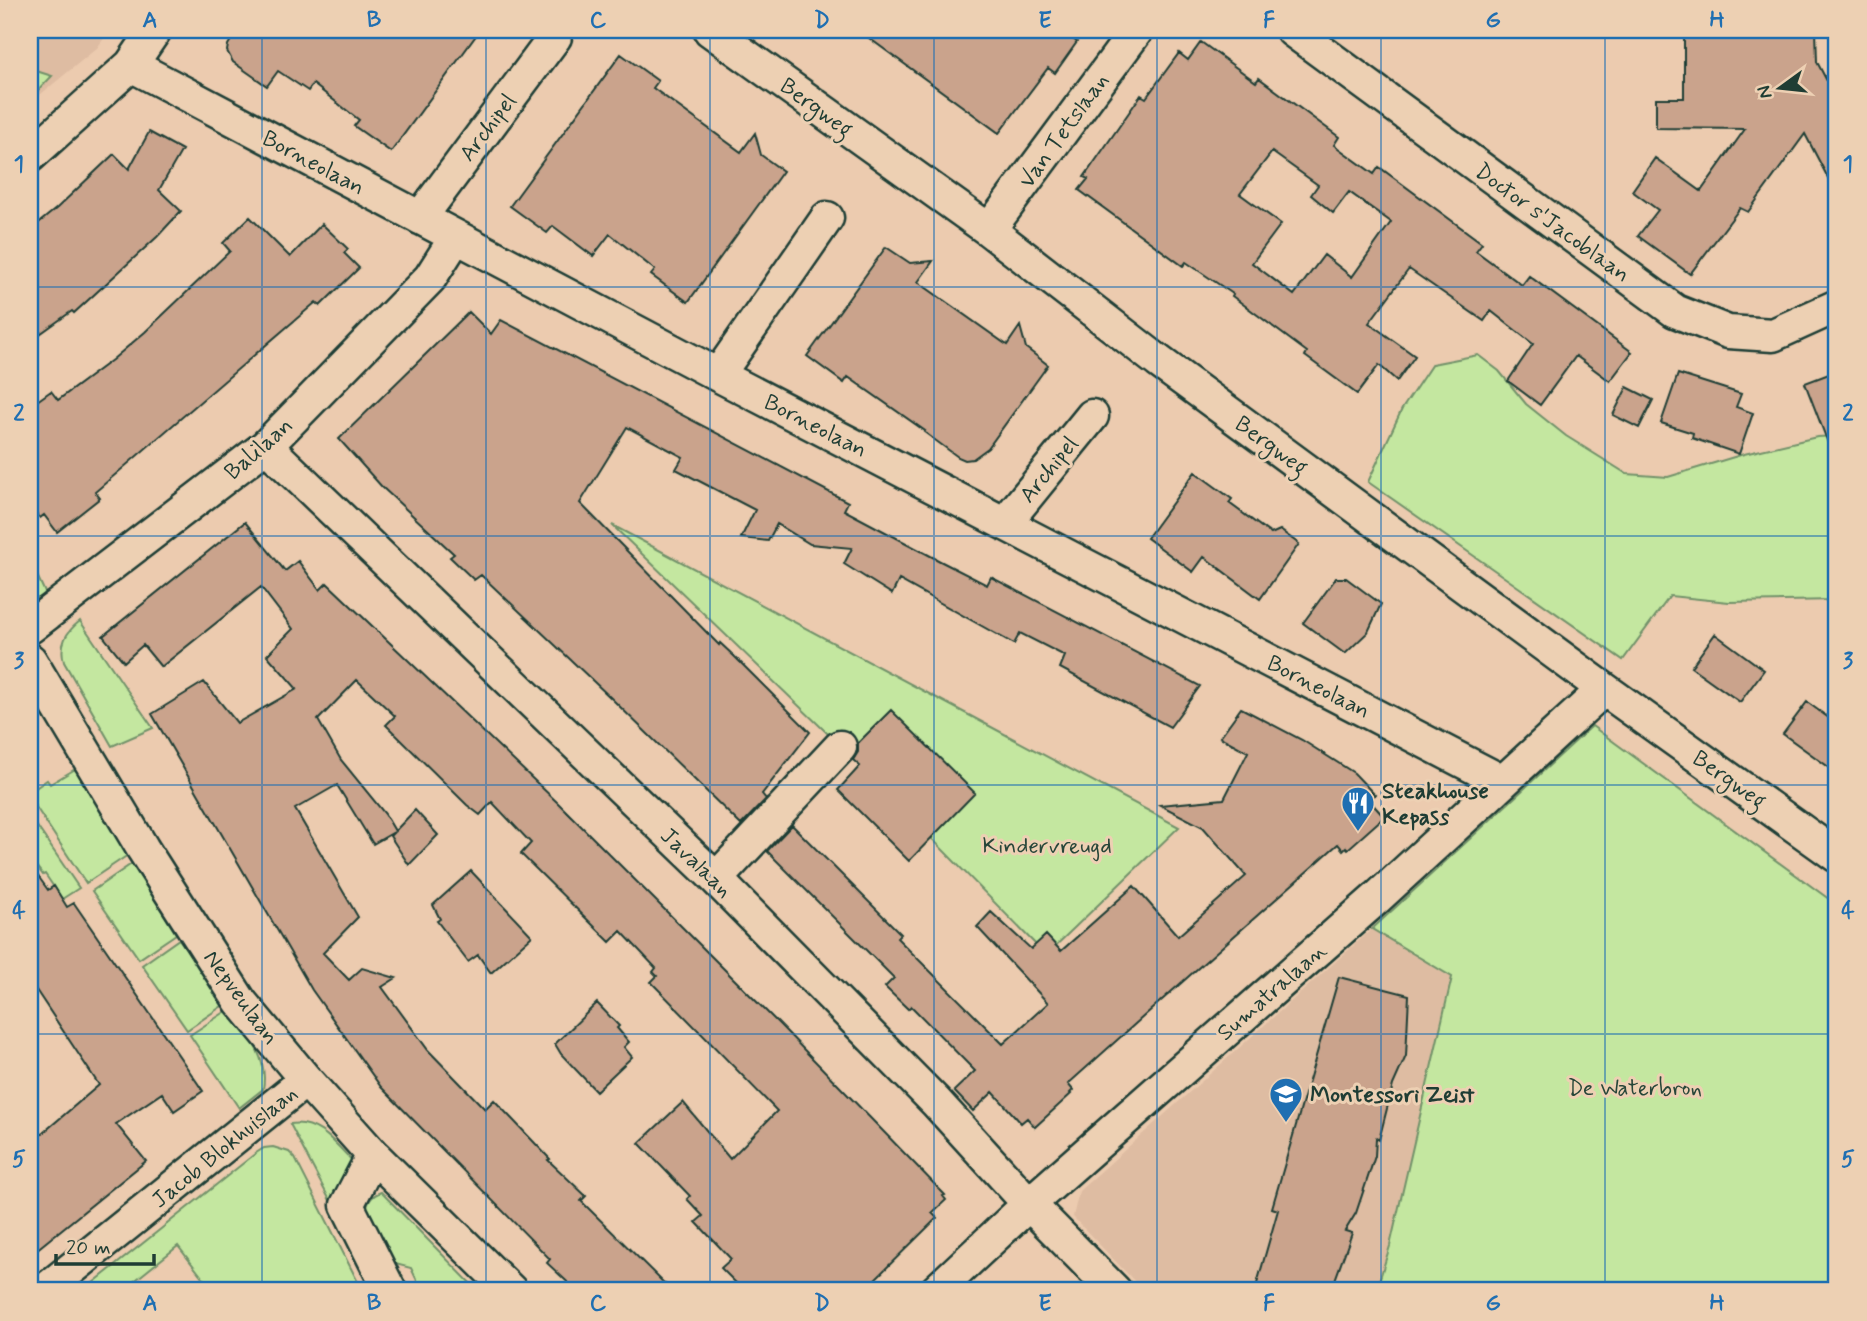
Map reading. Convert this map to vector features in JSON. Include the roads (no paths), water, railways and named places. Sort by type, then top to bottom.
[{"type":"street","points":[[30,156],[131,65],[155,30]]},
{"type":"street","name":"Bergweg","points":[[710,30],[989,230],[1158,361],[1604,689],[1837,856]]},
{"type":"street","name":"Van Tetslaan","points":[[989,230],[1137,30]]},
{"type":"street","name":"Doctor s'Jacoblaan","points":[[1292,30],[1675,311],[1728,332],[1773,335],[1837,306]]},
{"type":"street","name":"Archipel","points":[[420,218],[555,37]]},
{"type":"street","name":"Borneolaan","points":[[131,65],[1503,782]]},
{"type":"street","points":[[719,374],[827,218]]},
{"type":"street","name":"Balilaan","points":[[30,627],[266,446],[430,278],[456,237]]},
{"type":"street","name":"Archipel","points":[[1005,523],[1092,416]]},
{"type":"street","name":"Javalaan","points":[[266,446],[716,879],[936,1102],[1029,1204],[1115,1291]]},
{"type":"street","name":"Nepveulaan","points":[[30,660],[143,849],[240,1001],[373,1155],[511,1291]]},
{"type":"street","name":"Sumatralaan","points":[[936,1291],[1029,1204],[1378,897],[1604,689]]},
{"type":"street","points":[[716,879],[840,747]]},
{"type":"street","name":"Jacob Blokhuislaan","points":[[44,1291],[306,1080]]},
{"type":"street","points":[[373,1155],[347,1205],[390,1291]]},
{"type":"place","name":"Steakhouse Kepass","points":[[1358,833]]},
{"type":"place","name":"Montessori Zeist","points":[[1286,1124]]},
{"type":"park label","name":"Kindervreugd","points":[[1047,845]]},
{"type":"park label","name":"De Waterbron","points":[[1635,1087]]}]
